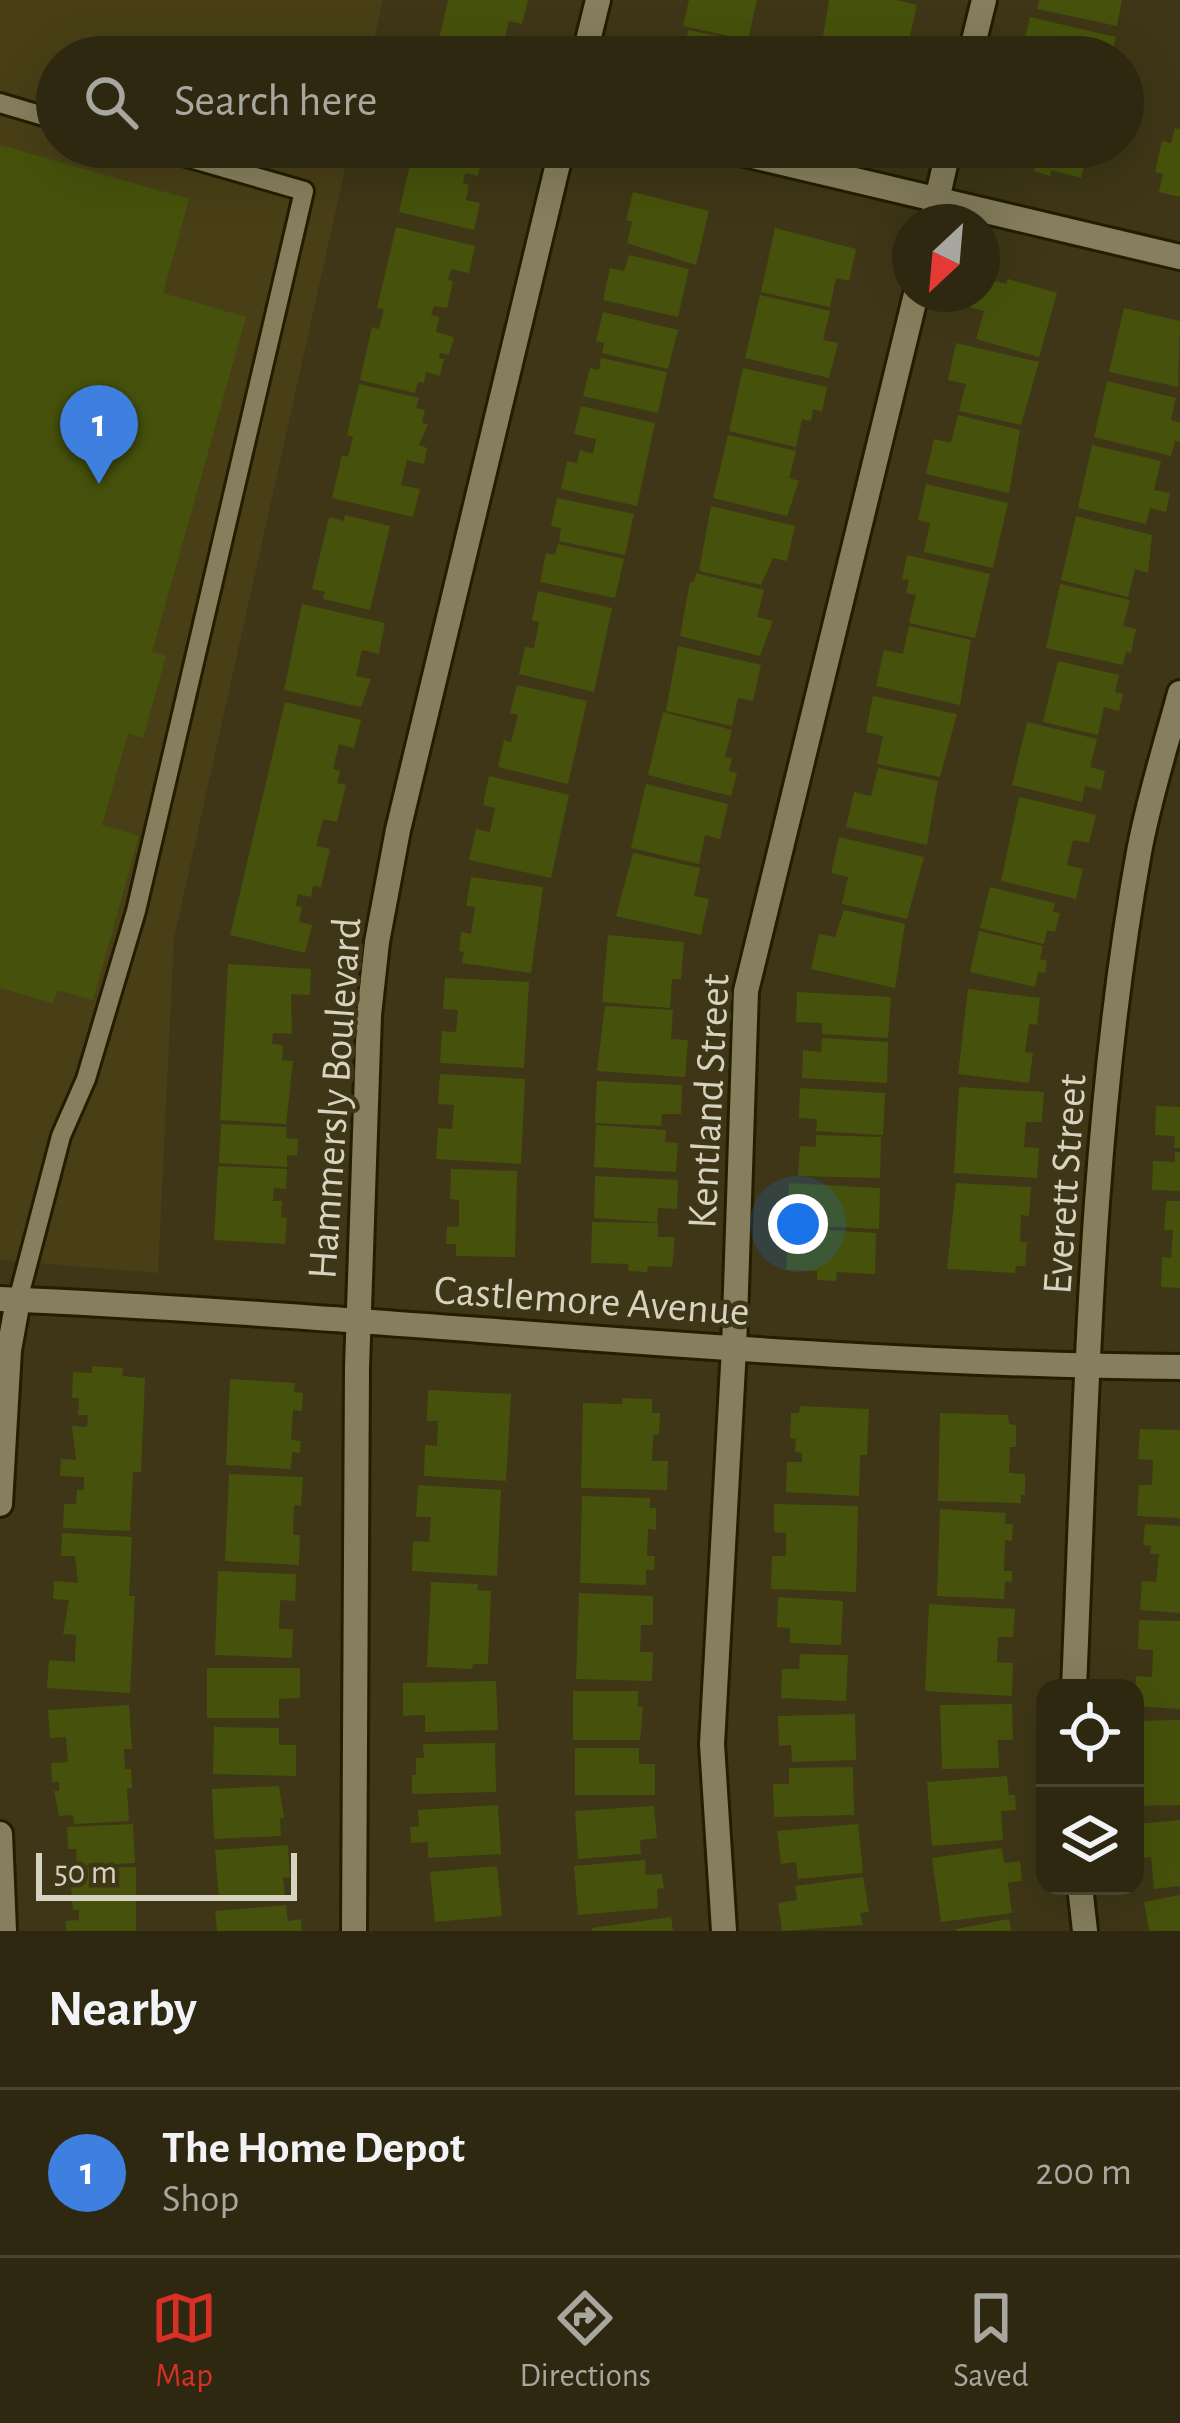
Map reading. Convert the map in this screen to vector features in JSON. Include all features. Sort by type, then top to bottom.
[{"type":"street","points":[[589,36],[598,0]]},
{"type":"street","points":[[975,36],[984,0]]},
{"type":"street","name":"Hammersly Boulevard","points":[[354,1931],[358,1322],[376,942],[398,830],[557,168]]},
{"type":"street","points":[[788,168],[913,204]]},
{"type":"street","points":[[935,204],[944,168]]},
{"type":"street","points":[[1000,223],[1180,257]]},
{"type":"street","name":"Kentland Street","points":[[724,1931],[712,1744],[734,1348],[746,991],[912,312]]},
{"type":"street","name":"Everett Street","points":[[1074,1679],[1088,1366],[1109,1073],[1139,850],[1180,693]]},
{"type":"street","points":[[0,1504],[9,1299]]},
{"type":"street","name":"Castlemore Avenue","points":[[9,1299],[734,1348],[1088,1366],[1180,1366]]},
{"type":"street","points":[[0,1834],[4,1931]]},
{"type":"street","points":[[1081,1895],[1085,1931]]},
{"type":"lane","points":[[0,103],[36,114]]},
{"type":"lane","points":[[9,1299],[61,1136],[86,1079],[136,911],[304,191],[225,168]]},
{"type":"shaded area","points":[[0,0],[383,0],[375,36],[36,36],[36,168],[345,168],[174,938],[158,1273],[0,1260]]},
{"type":"building","points":[[448,0],[528,0],[522,24],[509,21],[506,36],[440,36]]},
{"type":"building","points":[[689,0],[757,0],[749,36],[683,26]]},
{"type":"building","points":[[829,0],[896,0],[917,5],[910,36],[823,36]]},
{"type":"building","points":[[1039,0],[1122,0],[1117,26],[1037,9]]},
{"type":"building","points":[[1030,17],[1112,36],[1026,36]]},
{"type":"building","points":[[689,30],[717,36],[687,36]]},
{"type":"building","points":[[1175,128],[1180,129],[1180,197],[1159,192],[1163,174],[1155,172],[1162,141],[1171,143]]},
{"type":"building","points":[[0,145],[36,155],[36,168],[80,168],[189,199],[163,293],[246,317],[152,652],[166,656],[143,738],[128,733],[102,825],[139,836],[93,1000],[57,990],[53,1003],[0,988]]},
{"type":"building","points":[[409,168],[479,168],[478,176],[465,173],[463,183],[469,185],[466,200],[480,203],[474,230],[399,212]]},
{"type":"building","points":[[1034,168],[1084,168],[1081,178]]},
{"type":"building","points":[[633,192],[709,211],[696,265],[627,243],[632,222],[626,220]]},
{"type":"building","points":[[396,227],[475,246],[469,273],[451,269],[447,308],[434,306],[431,315],[439,317],[436,332],[454,337],[449,355],[440,353],[439,358],[444,359],[440,376],[426,372],[415,393],[360,380],[372,327],[379,329],[384,309],[377,308]]},
{"type":"building","points":[[775,228],[856,249],[849,281],[836,278],[830,307],[761,292]]},
{"type":"building","points":[[629,255],[689,269],[678,317],[603,300],[610,268],[624,271]]},
{"type":"building","points":[[1008,279],[1057,293],[1039,357],[976,339],[984,312],[1000,312],[1000,282],[1006,284]]},
{"type":"building","points":[[760,295],[830,311],[823,340],[838,343],[829,378],[745,358]]},
{"type":"building","points":[[1124,308],[1180,321],[1178,387],[1109,372]]},
{"type":"building","points":[[603,312],[678,330],[668,369],[602,353],[604,343],[596,341]]},
{"type":"building","points":[[956,343],[1039,362],[1021,425],[959,411],[966,384],[948,380]]},
{"type":"building","points":[[601,358],[667,372],[658,413],[583,396],[590,368],[599,370]]},
{"type":"building","points":[[743,368],[827,387],[822,412],[813,409],[811,421],[802,419],[796,447],[729,431]]},
{"type":"building","points":[[1107,381],[1176,398],[1171,420],[1180,423],[1180,442],[1175,441],[1171,456],[1094,437]]},
{"type":"building","points":[[359,384],[419,398],[416,408],[425,410],[422,423],[428,424],[419,445],[427,448],[424,464],[407,460],[401,485],[420,489],[413,517],[332,498],[342,455],[348,457],[353,437],[347,435]]},
{"type":"building","points":[[581,406],[655,423],[637,506],[561,489],[567,461],[577,463],[580,450],[593,454],[596,439],[574,434]]},
{"type":"building","points":[[958,415],[1020,430],[1009,493],[926,474],[934,439],[951,443]]},
{"type":"building","points":[[728,435],[796,451],[789,478],[799,481],[787,516],[713,498]]},
{"type":"building","points":[[1092,445],[1161,461],[1154,490],[1170,493],[1166,512],[1150,508],[1146,524],[1078,508]]},
{"type":"building","points":[[926,484],[1008,503],[993,568],[924,552],[930,523],[918,520]]},
{"type":"building","points":[[557,498],[634,514],[625,555],[559,541],[561,528],[551,526]]},
{"type":"building","points":[[711,506],[795,526],[787,561],[773,558],[761,585],[699,571]]},
{"type":"building","points":[[345,515],[390,526],[370,610],[323,599],[325,592],[312,589],[329,517],[344,521]]},
{"type":"building","points":[[1076,516],[1152,535],[1148,573],[1135,569],[1128,597],[1061,580]]},
{"type":"building","points":[[558,544],[624,559],[615,598],[540,582],[546,553],[555,555]]},
{"type":"building","points":[[907,555],[990,574],[975,638],[909,623],[916,595],[906,593],[909,580],[902,579]]},
{"type":"building","points":[[696,573],[764,590],[757,617],[773,621],[760,656],[680,636],[690,582]]},
{"type":"building","points":[[1060,584],[1130,600],[1123,626],[1136,629],[1123,665],[1046,648]]},
{"type":"building","points":[[538,591],[612,608],[594,692],[519,674],[525,647],[534,648],[539,622],[532,620]]},
{"type":"building","points":[[302,604],[385,623],[379,654],[362,650],[356,676],[371,679],[361,707],[284,690]]},
{"type":"building","points":[[909,626],[971,640],[960,705],[876,686],[884,650],[903,654]]},
{"type":"building","points":[[678,646],[761,665],[753,701],[738,698],[732,726],[666,711]]},
{"type":"building","points":[[1058,661],[1119,675],[1115,692],[1123,694],[1119,711],[1104,707],[1098,735],[1043,722]]},
{"type":"building","points":[[517,685],[587,701],[568,784],[498,767],[504,740],[511,742],[518,715],[510,713]]},
{"type":"building","points":[[873,696],[957,714],[940,777],[877,764],[883,736],[866,732]]},
{"type":"building","points":[[285,702],[361,720],[354,748],[339,744],[333,769],[340,771],[337,783],[346,785],[337,822],[323,819],[316,846],[330,849],[321,887],[313,886],[311,897],[298,894],[299,922],[312,925],[305,953],[230,935]]},
{"type":"building","points":[[663,712],[732,730],[725,757],[732,758],[729,771],[737,773],[731,796],[648,775]]},
{"type":"building","points":[[1027,722],[1097,739],[1090,767],[1105,771],[1101,790],[1085,786],[1082,802],[1012,785]]},
{"type":"building","points":[[878,768],[938,781],[927,845],[846,827],[854,792],[871,796]]},
{"type":"building","points":[[489,776],[569,795],[551,878],[469,860],[476,829],[490,832],[495,808],[483,805]]},
{"type":"building","points":[[646,784],[728,804],[720,839],[705,835],[699,864],[631,848]]},
{"type":"building","points":[[1019,797],[1096,815],[1089,843],[1073,840],[1067,865],[1083,869],[1076,899],[1001,881]]},
{"type":"building","points":[[839,837],[924,857],[907,919],[842,904],[848,877],[831,873]]},
{"type":"building","points":[[633,853],[700,868],[694,896],[709,899],[701,935],[616,916]]},
{"type":"building","points":[[471,877],[543,887],[531,973],[462,963],[461,932],[471,934],[475,907],[466,906]]},
{"type":"building","points":[[990,887],[1055,903],[1053,912],[1060,913],[1055,932],[1047,930],[1044,944],[980,928]]},
{"type":"building","points":[[844,910],[905,924],[895,988],[811,969],[819,934],[835,937]]},
{"type":"building","points":[[979,931],[1043,946],[1040,959],[1047,961],[1045,973],[1038,972],[1035,987],[970,972]]},
{"type":"building","points":[[608,935],[684,942],[681,979],[672,979],[670,1008],[602,1002]]},
{"type":"building","points":[[228,964],[311,969],[310,995],[291,994],[292,1034],[273,1033],[272,1044],[283,1045],[282,1060],[293,1061],[286,1124],[220,1120]]},
{"type":"building","points":[[445,978],[529,982],[524,1068],[440,1063],[442,1031],[456,1032],[458,1010],[443,1009]]},
{"type":"building","points":[[968,989],[1040,998],[1037,1025],[1029,1024],[1025,1052],[1033,1053],[1029,1083],[958,1074]]},
{"type":"building","points":[[797,992],[891,997],[888,1038],[822,1034],[822,1023],[796,1022]]},
{"type":"building","points":[[605,1006],[673,1010],[671,1039],[688,1040],[685,1077],[597,1071]]},
{"type":"building","points":[[822,1038],[888,1042],[887,1083],[802,1078],[803,1050],[821,1052]]},
{"type":"building","points":[[440,1074],[525,1079],[521,1164],[436,1159],[438,1128],[452,1129],[454,1105],[438,1104]]},
{"type":"building","points":[[597,1081],[682,1085],[681,1114],[662,1114],[661,1126],[595,1123]]},
{"type":"building","points":[[959,1087],[1044,1092],[1042,1122],[1026,1122],[1024,1147],[1039,1148],[1037,1178],[954,1173]]},
{"type":"building","points":[[800,1088],[885,1093],[883,1135],[816,1131],[817,1119],[799,1118]]},
{"type":"building","points":[[1156,1106],[1180,1107],[1180,1148],[1174,1148],[1175,1136],[1155,1135]]},
{"type":"building","points":[[221,1124],[287,1127],[286,1138],[298,1139],[297,1156],[287,1155],[287,1167],[219,1163]]},
{"type":"building","points":[[596,1125],[666,1130],[665,1142],[678,1143],[676,1172],[594,1167]]},
{"type":"building","points":[[816,1135],[881,1137],[880,1178],[798,1176],[800,1146],[816,1147]]},
{"type":"building","points":[[1175,1152],[1180,1152],[1180,1191],[1152,1190],[1153,1161],[1175,1162]]},
{"type":"building","points":[[218,1166],[287,1169],[286,1189],[274,1188],[273,1201],[282,1201],[281,1217],[287,1218],[285,1244],[214,1240]]},
{"type":"building","points":[[451,1169],[517,1171],[515,1257],[456,1256],[456,1244],[446,1244],[447,1226],[459,1227],[459,1200],[450,1199]]},
{"type":"building","points":[[595,1176],[678,1180],[677,1209],[658,1208],[657,1222],[594,1218]]},
{"type":"building","points":[[789,1183],[880,1188],[879,1229],[813,1226],[813,1214],[788,1213]]},
{"type":"building","points":[[956,1183],[1031,1187],[1029,1216],[1021,1215],[1020,1242],[1027,1242],[1025,1266],[1016,1266],[1015,1273],[947,1269]]},
{"type":"building","points":[[1166,1201],[1180,1201],[1180,1288],[1161,1287],[1162,1257],[1171,1258],[1173,1230],[1164,1230]]},
{"type":"building","points":[[592,1222],[658,1223],[658,1237],[675,1237],[672,1267],[648,1266],[647,1272],[629,1271],[628,1264],[591,1263]]},
{"type":"building","points":[[812,1229],[876,1233],[875,1274],[837,1272],[836,1281],[817,1280],[817,1271],[786,1270],[788,1240],[811,1241]]},
{"type":"building","points":[[92,1366],[123,1368],[122,1376],[145,1378],[141,1472],[133,1472],[130,1531],[63,1528],[64,1504],[76,1504],[77,1490],[84,1490],[84,1477],[60,1476],[61,1459],[76,1460],[72,1426],[87,1427],[88,1415],[78,1415],[79,1398],[72,1398],[73,1372],[92,1373]]},
{"type":"building","points":[[230,1379],[295,1383],[294,1392],[303,1393],[302,1411],[293,1410],[291,1440],[301,1441],[300,1453],[292,1452],[291,1469],[226,1465]]},
{"type":"building","points":[[428,1390],[511,1394],[506,1481],[424,1476],[425,1445],[437,1446],[438,1421],[427,1421]]},
{"type":"building","points":[[622,1398],[652,1399],[652,1413],[660,1413],[652,1461],[668,1461],[667,1490],[581,1488],[583,1403],[622,1404]]},
{"type":"building","points":[[800,1406],[869,1409],[867,1455],[860,1455],[859,1496],[786,1492],[787,1462],[802,1462],[802,1453],[795,1452],[796,1439],[790,1438],[791,1413],[799,1413]]},
{"type":"building","points":[[940,1413],[1008,1415],[1009,1424],[1016,1425],[1009,1473],[1025,1474],[1021,1503],[938,1501]]},
{"type":"building","points":[[1140,1429],[1180,1430],[1180,1518],[1137,1516],[1139,1485],[1152,1485],[1153,1460],[1138,1459]]},
{"type":"building","points":[[229,1474],[303,1477],[301,1506],[294,1505],[299,1565],[225,1561]]},
{"type":"building","points":[[418,1485],[501,1490],[497,1576],[412,1571],[413,1541],[429,1542],[431,1517],[416,1517]]},
{"type":"building","points":[[582,1496],[650,1498],[650,1508],[656,1508],[656,1530],[648,1529],[647,1556],[655,1556],[654,1570],[646,1570],[646,1585],[580,1583]]},
{"type":"building","points":[[774,1504],[858,1506],[856,1592],[771,1589],[772,1556],[786,1556],[786,1533],[774,1532]]},
{"type":"building","points":[[940,1509],[1006,1513],[1005,1524],[1013,1524],[1012,1541],[1005,1540],[1004,1571],[1012,1571],[1012,1582],[1005,1581],[1004,1599],[937,1596]]},
{"type":"building","points":[[1145,1524],[1180,1526],[1180,1613],[1140,1610],[1142,1581],[1156,1582],[1159,1554],[1150,1554],[1151,1546],[1143,1545]]},
{"type":"building","points":[[62,1533],[132,1537],[129,1596],[135,1596],[130,1693],[47,1688],[49,1660],[75,1662],[76,1635],[63,1634],[69,1600],[53,1599],[54,1581],[78,1583],[75,1556],[61,1556]]},
{"type":"building","points":[[218,1571],[296,1574],[295,1601],[280,1600],[279,1629],[293,1629],[292,1658],[215,1655]]},
{"type":"building","points":[[431,1582],[478,1584],[477,1590],[491,1591],[488,1664],[473,1664],[472,1669],[427,1667]]},
{"type":"building","points":[[579,1593],[653,1596],[653,1625],[641,1625],[640,1652],[653,1652],[652,1681],[576,1679]]},
{"type":"building","points":[[778,1597],[843,1601],[841,1645],[790,1643],[790,1628],[777,1627]]},
{"type":"building","points":[[929,1604],[1015,1609],[1013,1637],[998,1637],[997,1662],[1013,1663],[1012,1696],[925,1691]]},
{"type":"building","points":[[1139,1620],[1180,1621],[1180,1709],[1144,1707],[1144,1679],[1136,1676],[1152,1677],[1153,1650],[1138,1649]]},
{"type":"building","points":[[800,1654],[848,1655],[846,1701],[781,1698],[782,1669],[799,1669]]},
{"type":"building","points":[[207,1668],[300,1668],[300,1698],[279,1699],[279,1718],[207,1718]]},
{"type":"building","points":[[496,1681],[498,1730],[425,1732],[425,1715],[403,1716],[403,1683]]},
{"type":"building","points":[[573,1691],[638,1691],[638,1707],[643,1707],[640,1740],[573,1740]]},
{"type":"building","points":[[1012,1704],[1013,1740],[998,1740],[999,1768],[942,1769],[940,1705]]},
{"type":"building","points":[[129,1705],[132,1749],[124,1749],[125,1769],[131,1769],[129,1821],[74,1824],[73,1815],[59,1816],[54,1791],[59,1791],[59,1782],[52,1782],[51,1763],[68,1762],[66,1737],[50,1738],[48,1710]]},
{"type":"building","points":[[855,1714],[856,1760],[792,1762],[791,1745],[779,1746],[778,1716]]},
{"type":"building","points":[[1180,1720],[1180,1805],[1144,1806],[1144,1721]]},
{"type":"building","points":[[214,1727],[279,1728],[279,1745],[296,1745],[296,1776],[213,1774]]},
{"type":"building","points":[[495,1743],[496,1792],[412,1794],[412,1775],[416,1775],[416,1758],[424,1758],[423,1744]]},
{"type":"building","points":[[575,1748],[639,1748],[639,1764],[655,1764],[655,1795],[575,1795]]},
{"type":"building","points":[[853,1767],[854,1815],[774,1817],[773,1784],[789,1784],[789,1768]]},
{"type":"building","points":[[1007,1776],[1016,1810],[1001,1811],[1003,1840],[932,1846],[927,1782]]},
{"type":"building","points":[[279,1786],[284,1818],[280,1818],[281,1836],[214,1839],[212,1789]]},
{"type":"building","points":[[498,1805],[501,1854],[428,1858],[428,1842],[411,1843],[410,1827],[419,1826],[418,1810]]},
{"type":"building","points":[[654,1806],[657,1838],[640,1840],[641,1854],[578,1859],[575,1811]]},
{"type":"building","points":[[1180,1820],[1180,1886],[1154,1889],[1151,1857],[1144,1858],[1144,1824]]},
{"type":"building","points":[[133,1824],[135,1863],[77,1866],[76,1849],[68,1849],[67,1827]]},
{"type":"building","points":[[858,1824],[863,1873],[798,1879],[796,1862],[781,1864],[777,1831]]},
{"type":"building","points":[[288,1845],[290,1877],[283,1878],[285,1895],[219,1900],[215,1850]]},
{"type":"building","points":[[1002,1848],[1004,1863],[1020,1861],[1022,1881],[1008,1883],[1012,1913],[941,1922],[932,1858]]},
{"type":"building","points":[[645,1860],[646,1875],[662,1874],[664,1888],[657,1889],[658,1908],[578,1915],[574,1866]]},
{"type":"building","points":[[497,1866],[502,1916],[435,1922],[430,1872]]},
{"type":"building","points":[[136,1867],[136,1931],[66,1931],[66,1921],[79,1920],[71,1887],[78,1886],[77,1868]]},
{"type":"building","points":[[863,1877],[869,1912],[860,1913],[863,1925],[782,1931],[778,1903],[797,1900],[795,1886]]},
{"type":"building","points":[[1180,1895],[1180,1931],[1149,1931],[1144,1902]]},
{"type":"building","points":[[286,1905],[288,1921],[301,1919],[302,1931],[217,1931],[215,1911]]},
{"type":"building","points":[[671,1917],[673,1931],[592,1931],[592,1928]]},
{"type":"building","points":[[1009,1919],[1011,1931],[956,1929]]},
{"type":"place","name":"The Home Depot","points":[[99,484]]}]
